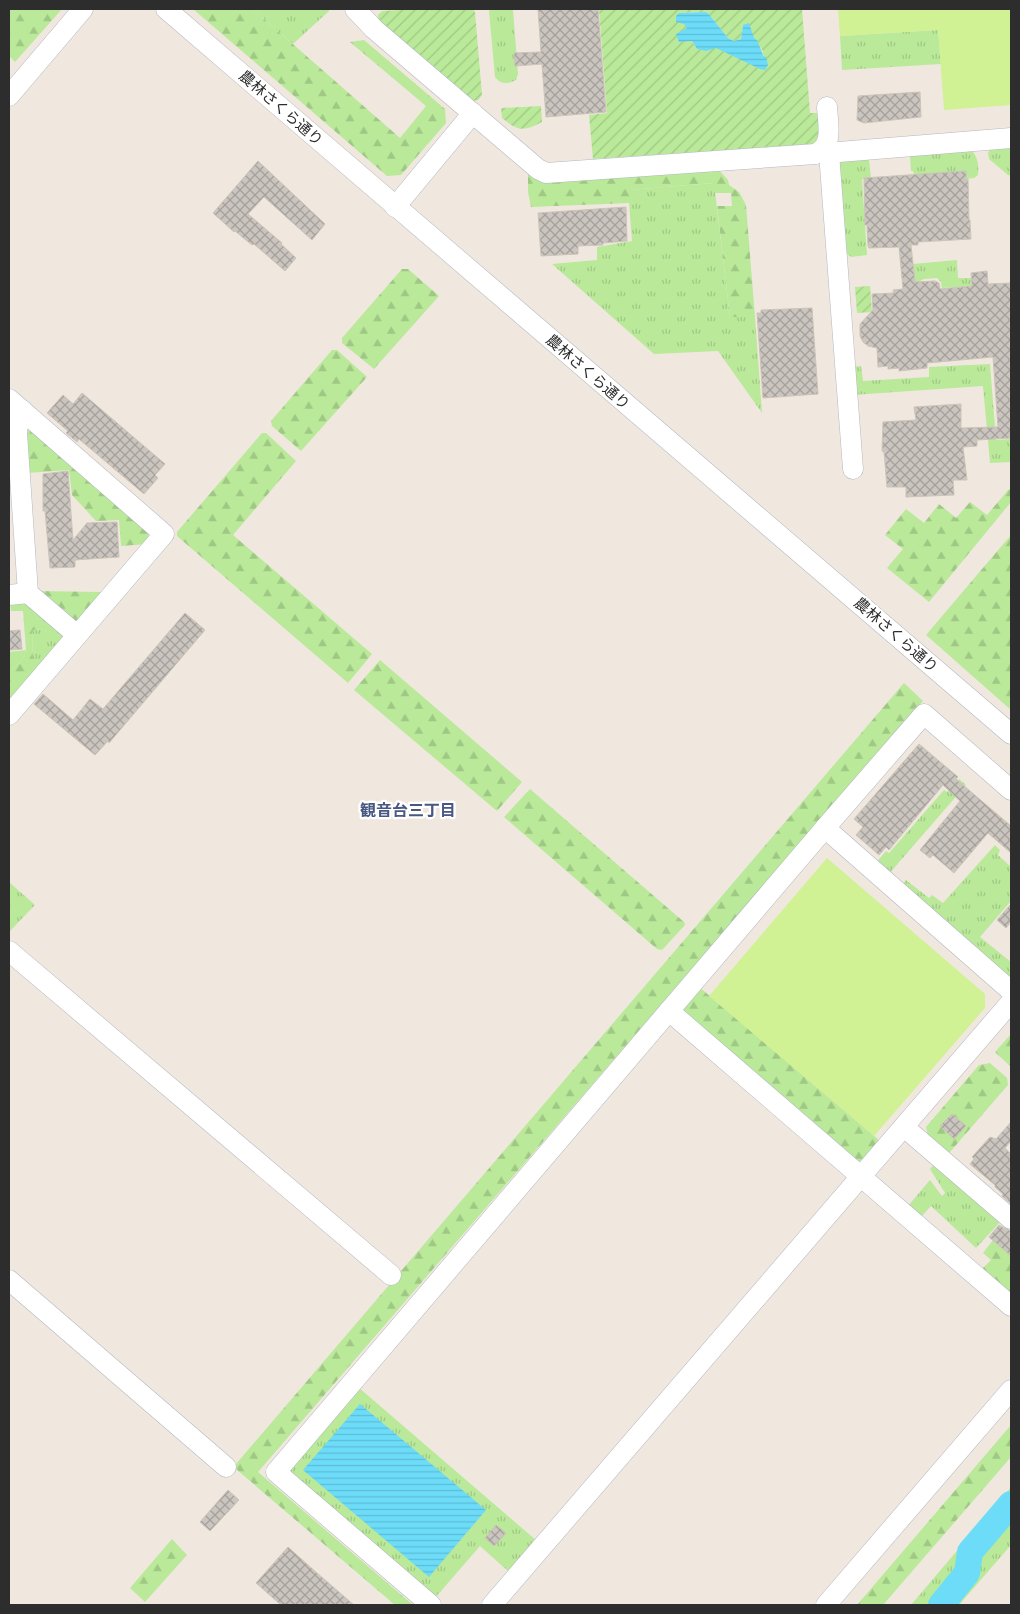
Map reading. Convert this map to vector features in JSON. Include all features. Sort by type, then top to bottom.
[{"type":"street","points":[[9,96],[84,9]]},
{"type":"street","name":"農林さくら通り","points":[[166,9],[1011,734]]},
{"type":"street","points":[[359,10],[374,29],[538,169],[546,173],[815,154],[827,150],[1011,138]]},
{"type":"street","points":[[827,107],[827,150],[853,470]]},
{"type":"street","points":[[395,206],[473,113]]},
{"type":"street","points":[[15,405],[18,416],[18,594],[77,635]]},
{"type":"street","points":[[9,715],[164,534],[15,405]]},
{"type":"street","points":[[431,1605],[276,1472],[924,714],[1011,790]]},
{"type":"street","points":[[825,828],[1011,991]]},
{"type":"street","points":[[9,950],[391,1275]]},
{"type":"street","points":[[492,1605],[1011,1002]]},
{"type":"street","points":[[669,1011],[1011,1306]]},
{"type":"street","points":[[904,1126],[1011,1219]]},
{"type":"street","points":[[9,1280],[226,1467]]},
{"type":"street","points":[[826,1605],[1011,1390]]},
{"type":"green space","points":[[9,9],[62,9],[15,62],[9,56]]},
{"type":"green space","points":[[193,9],[253,9],[400,138],[426,106],[350,42],[364,40],[445,109],[446,123],[401,175],[387,176]]},
{"type":"green space","points":[[253,9],[329,9],[329,11],[293,44]]},
{"type":"green space","points":[[473,9],[475,12],[482,95],[478,100],[473,101],[378,20],[378,15],[382,11]]},
{"type":"green space","points":[[491,9],[513,10],[518,74],[516,80],[510,82],[502,83],[495,77],[489,11]]},
{"type":"green space","points":[[599,9],[802,9],[810,113],[820,113],[821,138],[815,144],[593,159],[589,115],[607,113]],"holes":[[[679,13],[708,13],[728,38],[734,41],[741,39],[743,25],[763,51],[760,69],[722,49],[697,49],[692,41],[686,41],[685,31],[687,28]]]},
{"type":"green space","points":[[838,9],[1011,9],[1011,105],[944,110],[938,30],[840,36]]},
{"type":"green space","points":[[938,30],[941,64],[842,70],[840,36]]},
{"type":"green space","points":[[541,106],[542,122],[525,129],[512,126],[502,118],[501,108]]},
{"type":"green space","points":[[1011,145],[1011,176],[989,159],[988,153],[990,149]]},
{"type":"green space","points":[[971,150],[977,158],[978,165],[978,175],[974,178],[966,179],[965,171],[914,175],[913,171],[911,171],[910,156],[912,154]]},
{"type":"green space","points":[[864,157],[869,160],[871,178],[862,179],[867,255],[851,257],[844,251],[838,165],[842,161]]},
{"type":"green space","points":[[717,168],[728,180],[729,185],[739,192],[746,205],[755,317],[730,317],[717,206],[732,206],[731,193],[715,193],[713,183],[629,190],[629,203],[531,207],[528,192],[528,172]]},
{"type":"green space","points":[[714,183],[730,317],[755,317],[762,413],[718,351],[654,354],[552,264],[597,260],[597,247],[632,241],[628,190]]},
{"type":"green space","points":[[957,260],[958,278],[971,278],[972,286],[942,288],[941,282],[937,278],[924,279],[903,290],[913,264]]},
{"type":"green space","points":[[402,269],[408,269],[439,296],[374,369],[342,343],[342,338]]},
{"type":"green space","points":[[870,286],[872,312],[857,313],[855,287]]},
{"type":"green space","points":[[332,350],[337,350],[367,377],[301,451],[272,426],[271,421]]},
{"type":"green space","points":[[990,364],[996,440],[1011,439],[1011,462],[990,463],[983,386],[852,395],[851,367],[861,366],[863,381],[929,377],[929,367]]},
{"type":"green space","points":[[29,430],[148,531],[149,539],[147,544],[121,546],[119,520],[96,521],[72,495],[69,470],[27,473],[26,431]]},
{"type":"green space","points":[[262,433],[266,433],[296,461],[233,535],[372,654],[348,683],[177,536],[177,532]]},
{"type":"green space","points":[[1009,489],[1011,491],[1011,502],[929,602],[887,568],[903,549],[885,535],[906,509],[924,523],[939,504],[956,518],[970,502],[987,515]]},
{"type":"green space","points":[[1011,535],[1011,710],[926,635]]},
{"type":"green space","points":[[35,591],[104,592],[77,625]]},
{"type":"green space","points":[[26,601],[61,630],[57,634],[46,634],[45,629],[32,630],[33,661],[23,673],[13,674],[13,670],[24,657],[26,650],[23,611],[11,611],[10,602]]},
{"type":"green space","points":[[45,629],[46,634],[61,630],[66,634],[9,706],[9,652],[26,650],[24,657],[13,670],[33,661],[32,630]]},
{"type":"green space","points":[[380,660],[522,782],[497,811],[354,690]]},
{"type":"green space","points":[[904,683],[923,701],[258,1472],[413,1605],[395,1605],[236,1469],[236,1464]]},
{"type":"green space","points":[[959,779],[966,785],[888,875],[875,864],[886,851],[889,853],[944,790],[947,792]]},
{"type":"green space","points":[[530,789],[684,922],[685,925],[662,950],[657,949],[504,817]]},
{"type":"green space","points":[[995,845],[1000,850],[998,855],[1011,867],[1011,901],[980,937],[1011,962],[1011,981],[901,886],[906,880],[929,898],[932,895],[943,903]]},
{"type":"green space","points":[[827,858],[985,994],[985,1008],[874,1136],[709,996]]},
{"type":"green space","points":[[9,882],[35,905],[9,932]]},
{"type":"green space","points":[[698,986],[880,1141],[865,1161],[857,1161],[683,1010]]},
{"type":"green space","points":[[1011,1034],[1011,1067],[995,1052]]},
{"type":"green space","points":[[990,1063],[1007,1078],[1008,1085],[950,1152],[943,1153],[929,1141],[926,1127],[979,1065]]},
{"type":"green space","points":[[936,1162],[1002,1220],[976,1248],[931,1206],[921,1217],[908,1206],[930,1180],[942,1196],[945,1193],[930,1169]]},
{"type":"green space","points":[[993,1240],[1011,1256],[1011,1295],[982,1269],[991,1260],[983,1253]]},
{"type":"green space","points":[[358,1387],[537,1541],[509,1572],[480,1546],[435,1598],[286,1470]]},
{"type":"green space","points":[[1011,1425],[1011,1457],[883,1605],[857,1605]]},
{"type":"green space","points":[[1011,1487],[1011,1496],[960,1556],[957,1571],[930,1605],[911,1605]]},
{"type":"green space","points":[[1011,1512],[1011,1545],[959,1605],[950,1605],[976,1574],[973,1556]]},
{"type":"green space","points":[[172,1539],[187,1555],[145,1602],[130,1588]]},
{"type":"water","points":[[679,13],[708,13],[728,38],[734,41],[741,39],[743,25],[749,23],[763,56],[766,57],[768,65],[765,70],[716,48],[706,51],[697,49],[692,41],[679,42],[676,34],[687,28],[684,24],[676,22],[676,16]]},
{"type":"water","points":[[360,1404],[486,1510],[429,1577],[303,1470]]},
{"type":"building","points":[[538,9],[598,9],[606,112],[546,117],[542,64],[515,66],[514,53],[541,52]]},
{"type":"building","points":[[920,92],[921,117],[864,123],[857,120],[858,96]]},
{"type":"building","points":[[258,161],[325,224],[312,240],[264,197],[248,214],[282,243],[296,258],[285,271],[254,244],[252,245],[234,232],[213,213]]},
{"type":"building","points":[[966,171],[971,239],[918,242],[918,245],[911,245],[915,282],[935,281],[939,283],[940,289],[972,286],[971,273],[987,271],[988,284],[1011,283],[1011,438],[977,440],[977,446],[963,447],[967,480],[953,480],[954,495],[906,497],[906,487],[887,487],[884,452],[882,451],[883,422],[916,420],[914,407],[961,404],[961,428],[998,427],[993,357],[927,363],[927,368],[899,371],[899,368],[888,369],[888,366],[878,367],[877,348],[868,346],[863,342],[860,336],[860,324],[873,310],[872,294],[894,293],[893,290],[903,289],[899,247],[869,248],[868,246],[867,225],[865,225],[864,178]]},
{"type":"building","points":[[626,207],[627,241],[603,243],[603,245],[578,246],[578,254],[541,256],[538,213]]},
{"type":"building","points":[[812,308],[818,394],[763,398],[757,313],[761,313],[761,310]]},
{"type":"building","points":[[82,393],[165,464],[155,475],[158,478],[144,494],[79,439],[77,442],[66,433],[68,431],[47,413],[63,395],[73,404]]},
{"type":"building","points":[[68,471],[73,540],[87,523],[117,522],[119,557],[75,560],[75,567],[50,568],[45,511],[43,511],[43,474]]},
{"type":"building","points":[[185,613],[205,630],[109,743],[108,741],[95,755],[34,704],[43,694],[73,720],[90,699],[103,709]]},
{"type":"building","points":[[20,630],[22,649],[9,650],[9,631]]},
{"type":"building","points":[[919,744],[958,777],[956,779],[1011,826],[1011,853],[988,833],[954,873],[933,855],[930,858],[920,850],[960,801],[943,785],[889,850],[886,847],[879,855],[856,835],[863,827],[854,819]]},
{"type":"building","points":[[1011,904],[1011,922],[1006,928],[997,920]]},
{"type":"building","points":[[952,1114],[966,1126],[954,1139],[940,1126]]},
{"type":"building","points":[[1011,1122],[1011,1141],[1005,1148],[1011,1154],[1011,1204],[1002,1196],[1003,1194],[995,1185],[970,1164],[974,1159],[972,1157],[990,1137],[996,1139]]},
{"type":"building","points":[[999,1225],[1011,1231],[1011,1256],[989,1237]]},
{"type":"building","points":[[228,1490],[239,1500],[210,1531],[200,1522]]},
{"type":"building","points":[[496,1525],[506,1533],[494,1546],[485,1538]]},
{"type":"building","points":[[288,1547],[354,1605],[281,1605],[256,1583]]},
{"type":"waterway","points":[[941,1605],[967,1573],[970,1552],[1011,1504]]},
{"type":"district","name":"観音台三丁目","points":[[408,810]]}]
